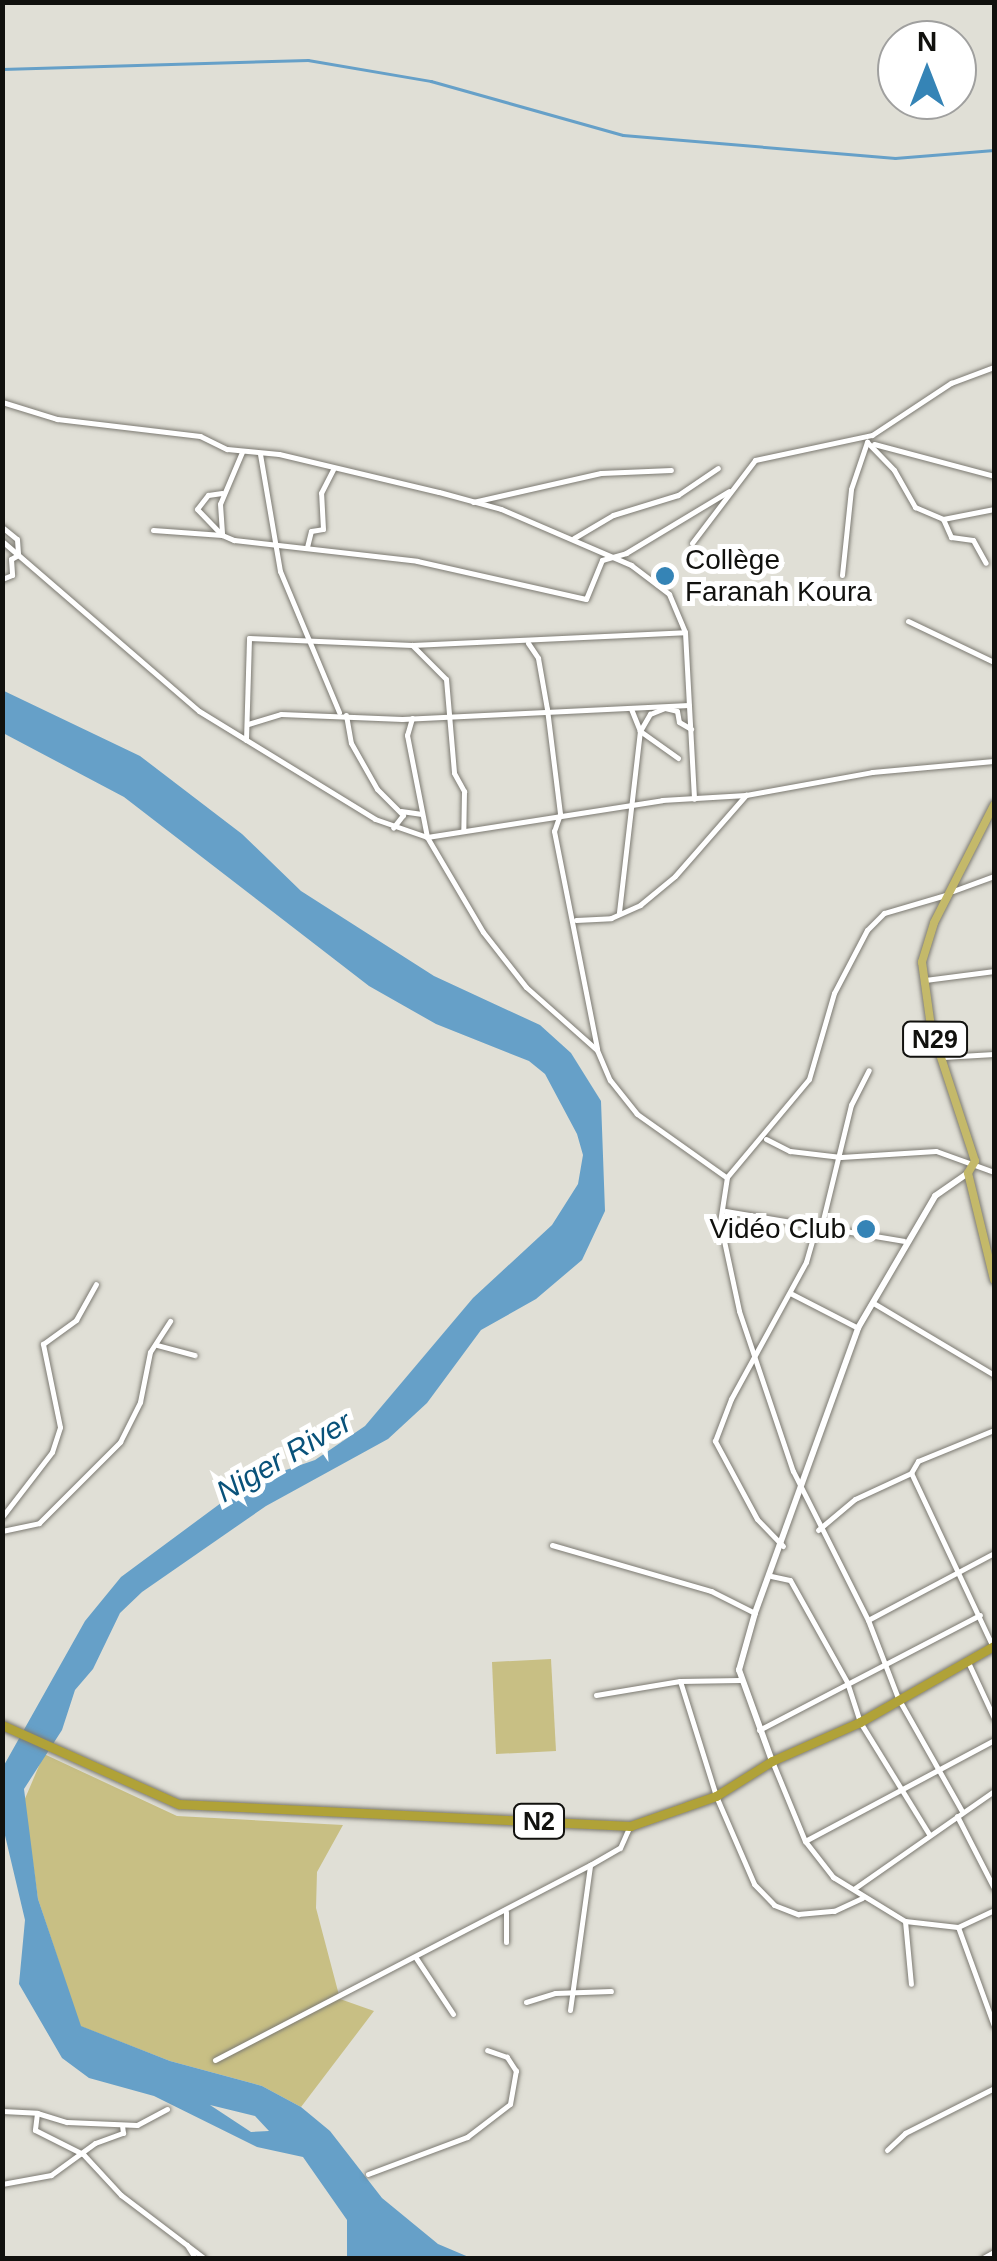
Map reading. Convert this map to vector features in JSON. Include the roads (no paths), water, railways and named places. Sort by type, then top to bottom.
[{"type":"highway","name":"N2","points":[[2,1725],[156,1796],[200,1807],[630,1826],[716,1796],[772,1760],[860,1722],[994,1646]]},
{"type":"main road","name":"N29","points":[[975,1161],[922,980],[926,947],[994,805]]},
{"type":"main road","points":[[975,1161],[968,1173],[994,1280]]},
{"type":"street","points":[[692,543],[754,460],[872,435],[951,383],[994,367]]},
{"type":"street","points":[[2,402],[58,419],[200,436],[244,452],[334,468],[468,502],[573,539],[614,558],[669,594],[685,632],[694,799]]},
{"type":"street","points":[[866,442],[994,476]]},
{"type":"street","points":[[866,442],[894,470],[915,507],[943,520],[994,510]]},
{"type":"street","points":[[842,575],[851,489],[866,442]]},
{"type":"street","points":[[222,535],[222,494],[244,452]]},
{"type":"street","points":[[260,454],[274,541],[295,613],[342,714],[350,743],[376,789],[401,811],[422,814]]},
{"type":"street","points":[[306,546],[311,531],[323,529],[322,493],[334,468]]},
{"type":"street","points":[[573,539],[628,509],[678,494],[718,468]]},
{"type":"street","points":[[468,502],[602,473],[672,470]]},
{"type":"street","points":[[153,530],[274,541],[428,563],[463,575],[494,574],[586,599],[602,560],[614,558],[728,491]]},
{"type":"street","points":[[222,494],[208,495],[197,509],[222,535]]},
{"type":"street","points":[[943,520],[951,537],[974,540],[986,563]]},
{"type":"street","points":[[2,527],[17,540],[18,555]]},
{"type":"street","points":[[2,540],[200,711],[393,828],[427,837],[560,814],[746,795],[872,772],[994,760]]},
{"type":"street","points":[[2,579],[12,575],[11,559],[18,555]]},
{"type":"street","points":[[908,621],[994,662]]},
{"type":"street","points":[[246,740],[249,638],[412,645],[685,632]]},
{"type":"street","points":[[526,641],[538,658],[560,814],[554,831],[576,920],[598,1050],[610,1080],[637,1114],[727,1177]]},
{"type":"street","points":[[412,645],[446,680],[454,773],[464,791],[462,830]]},
{"type":"street","points":[[247,724],[281,714],[412,718],[689,705]]},
{"type":"street","points":[[619,914],[640,731],[650,714],[665,708],[677,711],[678,722],[691,729]]},
{"type":"street","points":[[631,709],[640,731],[678,758]]},
{"type":"street","points":[[412,718],[407,735],[427,837],[505,964],[598,1050]]},
{"type":"street","points":[[576,920],[619,914],[675,876],[746,795]]},
{"type":"street","points":[[393,828],[401,811]]},
{"type":"street","points":[[994,876],[884,913],[867,930],[834,993],[810,1079],[765,1138],[727,1177],[724,1259],[818,1530],[868,1620],[898,1698],[960,1813],[994,1888]]},
{"type":"street","points":[[922,980],[994,972]]},
{"type":"street","points":[[942,1057],[994,1054]]},
{"type":"street","points":[[783,1546],[758,1519],[715,1441],[817,1231],[851,1105],[869,1070]]},
{"type":"street","points":[[765,1138],[790,1152],[840,1157],[936,1151],[975,1161],[994,1172]]},
{"type":"street","points":[[968,1173],[935,1196],[904,1241],[875,1304],[858,1328],[801,1478],[783,1546],[755,1612],[740,1680],[805,1841],[833,1877],[905,1921],[958,1927],[994,1910]]},
{"type":"street","points":[[725,1211],[817,1231],[904,1241]]},
{"type":"street","points":[[2,1517],[52,1452],[60,1426],[43,1344],[76,1320],[96,1284]]},
{"type":"street","points":[[790,1293],[858,1328]]},
{"type":"street","points":[[875,1304],[994,1375]]},
{"type":"street","points":[[2,1531],[39,1523],[120,1442],[140,1402],[157,1345],[170,1322]]},
{"type":"street","points":[[157,1345],[195,1355]]},
{"type":"street","points":[[818,1530],[855,1499],[911,1473],[918,1461],[941,1457],[994,1430]]},
{"type":"street","points":[[911,1473],[994,1646]]},
{"type":"street","points":[[552,1545],[711,1591],[755,1612]]},
{"type":"street","points":[[868,1620],[994,1553]]},
{"type":"street","points":[[771,1576],[790,1580],[846,1682],[860,1722],[928,1834]]},
{"type":"street","points":[[759,1730],[980,1615]]},
{"type":"street","points":[[967,1661],[994,1718]]},
{"type":"street","points":[[596,1695],[680,1681],[740,1680]]},
{"type":"street","points":[[680,1681],[716,1796],[754,1884],[774,1905],[816,1915],[862,1898]]},
{"type":"street","points":[[805,1841],[994,1740]]},
{"type":"street","points":[[855,1888],[994,1792]]},
{"type":"street","points":[[215,2060],[329,1996],[416,1958],[590,1866],[620,1848],[630,1826]]},
{"type":"street","points":[[570,2010],[590,1866]]},
{"type":"street","points":[[506,1912],[506,1942]]},
{"type":"street","points":[[905,1921],[911,1984]]},
{"type":"street","points":[[958,1927],[994,2026]]},
{"type":"street","points":[[416,1958],[453,2014]]},
{"type":"street","points":[[526,2002],[611,1991]]},
{"type":"street","points":[[368,2174],[468,2137],[510,2104],[516,2071],[507,2057],[487,2050]]},
{"type":"street","points":[[887,2150],[904,2133],[994,2088]]},
{"type":"street","points":[[2,2110],[122,2124],[167,2110]]},
{"type":"street","points":[[37,2113],[35,2130],[82,2154],[121,2195],[204,2258]]},
{"type":"street","points":[[2,2184],[34,2182],[124,2132],[122,2124]]},
{"type":"street","points":[[187,2244],[195,2258]]},
{"type":"street","points":[[984,2258],[994,2252]]},
{"type":"water","points":[[2,690],[140,756],[242,834],[301,891],[434,976],[540,1025],[571,1053],[601,1101],[605,1211],[582,1260],[536,1299],[481,1330],[427,1403],[388,1439],[266,1506],[142,1592],[120,1613],[93,1669],[75,1690],[62,1730],[24,1789],[38,1899],[81,2026],[170,2061],[262,2086],[301,2107],[330,2131],[382,2198],[438,2244],[471,2258],[347,2258],[347,2220],[303,2157],[257,2147],[154,2096],[89,2078],[62,2058],[19,1984],[25,1920],[3,1827],[3,1767],[85,1621],[121,1577],[248,1483],[315,1460],[365,1426],[473,1298],[552,1225],[578,1184],[583,1155],[577,1134],[545,1074],[529,1061],[436,1024],[369,986],[124,797],[3,733]],"holes":[[[210,2105],[255,2116],[269,2131],[251,2132]]]},
{"type":"waterway","points":[[2,69],[308,60],[431,81],[623,135],[895,158],[994,150]]},
{"type":"place","name":"Collège Faranah Koura","points":[[665,576]]},
{"type":"place","name":"Vidéo Club","points":[[866,1229]]},
{"type":"water label","name":"Niger River","points":[[284,1457]]}]
